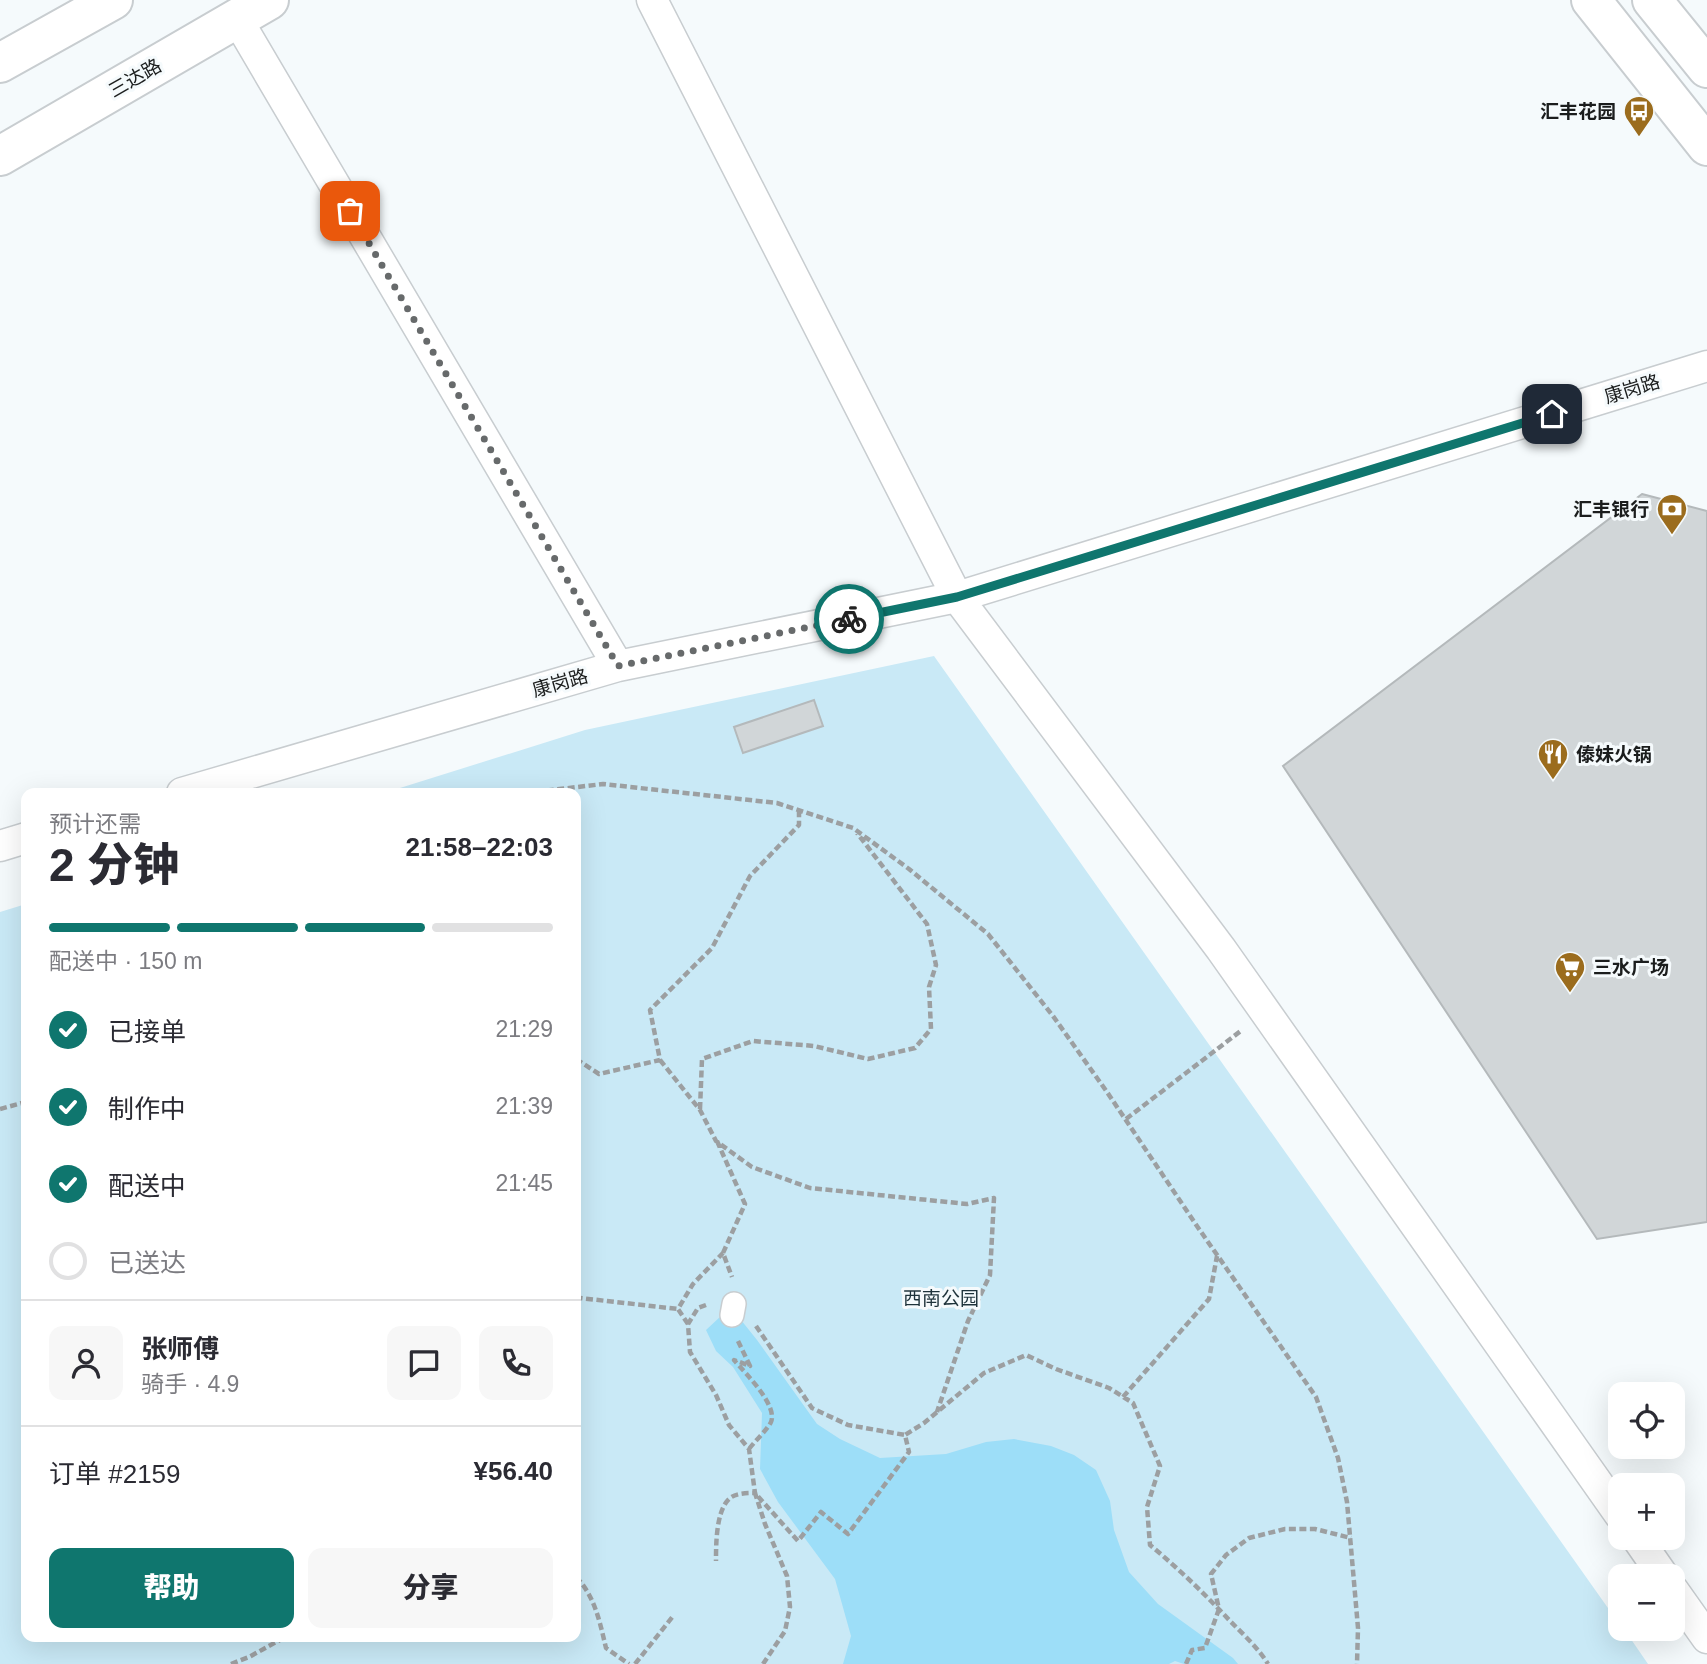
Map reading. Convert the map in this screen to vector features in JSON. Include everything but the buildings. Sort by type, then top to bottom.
[{"type":"main road","points":[[0,63],[113,0]]},
{"type":"main road","name":"三达路","points":[[0,156],[269,0]]},
{"type":"main road","points":[[1591,0],[1707,146]]},
{"type":"main road","points":[[1652,0],[1707,68]]},
{"type":"street","points":[[652,0],[957,597],[1221,949],[1608,1498]]},
{"type":"street","points":[[237,19],[618,666]]},
{"type":"street","name":"康岗路","points":[[199,788],[618,666],[957,597],[1707,366]]},
{"type":"street","points":[[0,846],[21,840]]},
{"type":"street","points":[[1685,1607],[1707,1638]]},
{"type":"path","points":[[569,788],[603,784],[777,803],[853,828],[909,869],[988,934],[1053,1016],[1126,1119],[1316,1397],[1338,1458],[1347,1502],[1358,1628],[1357,1664]]},
{"type":"path","points":[[678,1308],[693,1284],[723,1253],[745,1204],[700,1110],[660,1060],[650,1010],[712,948],[750,876],[799,825],[799,811]]},
{"type":"path","points":[[700,1110],[702,1059],[753,1041],[814,1046],[868,1059],[915,1048],[931,1028],[929,987],[936,965],[927,924],[853,828]]},
{"type":"path","points":[[1126,1119],[1266,1012]]},
{"type":"path","points":[[581,1062],[599,1074],[660,1060]]},
{"type":"path","points":[[0,1110],[21,1104]]},
{"type":"path","points":[[716,1141],[752,1167],[810,1188],[967,1204],[994,1198],[990,1276],[968,1321],[936,1414]]},
{"type":"path","points":[[723,1253],[737,1309],[730,1326],[750,1366],[734,1360],[772,1409],[771,1422],[749,1448]]},
{"type":"path","points":[[1123,1396],[1209,1299],[1217,1255]]},
{"type":"path","points":[[581,1298],[678,1308]]},
{"type":"path","points":[[688,1324],[698,1308],[722,1299],[737,1309],[812,1408],[848,1425],[905,1435],[936,1414],[984,1373],[1026,1355],[1123,1396],[1133,1403],[1160,1466],[1147,1507],[1150,1545],[1219,1609],[1268,1664]]},
{"type":"path","points":[[678,1308],[688,1324],[690,1352],[716,1395],[729,1424],[749,1448],[755,1493],[787,1576],[790,1606],[785,1631],[764,1664]]},
{"type":"path","points":[[716,1562],[720,1516],[728,1500],[742,1493],[755,1493],[797,1541],[821,1511],[848,1534],[909,1452],[905,1435]]},
{"type":"path","points":[[1186,1664],[1192,1650],[1205,1647],[1219,1609],[1211,1574],[1226,1555],[1249,1538],[1285,1529],[1315,1530],[1351,1538]]},
{"type":"path","points":[[581,1583],[598,1614],[606,1648],[629,1664]]},
{"type":"path","points":[[635,1664],[674,1615]]},
{"type":"path","points":[[231,1664],[276,1642]]},
{"type":"green space","name":"西南公园","points":[[934,656],[1608,1608],[1608,1641],[1632,1641],[1648,1664],[0,1664],[0,912],[21,906],[21,1642],[581,1642],[581,788],[400,788],[585,730]]},
{"type":"water","points":[[721,1316],[741,1320],[817,1424],[840,1439],[880,1458],[946,1454],[986,1442],[1014,1439],[1051,1446],[1074,1455],[1096,1470],[1110,1501],[1114,1530],[1129,1572],[1158,1604],[1238,1664],[1184,1664],[1175,1661],[1169,1664],[843,1664],[851,1636],[835,1579],[778,1502],[760,1469],[762,1413],[733,1367],[716,1351],[706,1330]]},
{"type":"way so far","points":[[350,211],[618,666],[849,619]]},
{"type":"place","name":"汇丰花园","points":[[1639,138]]},
{"type":"place","name":"汇丰银行","points":[[1672,536]]},
{"type":"place","name":"傣妹火锅","points":[[1553,781]]},
{"type":"place","name":"三水广场","points":[[1570,994]]},
{"type":"route","points":[[849,619],[957,597],[1552,414]]}]
